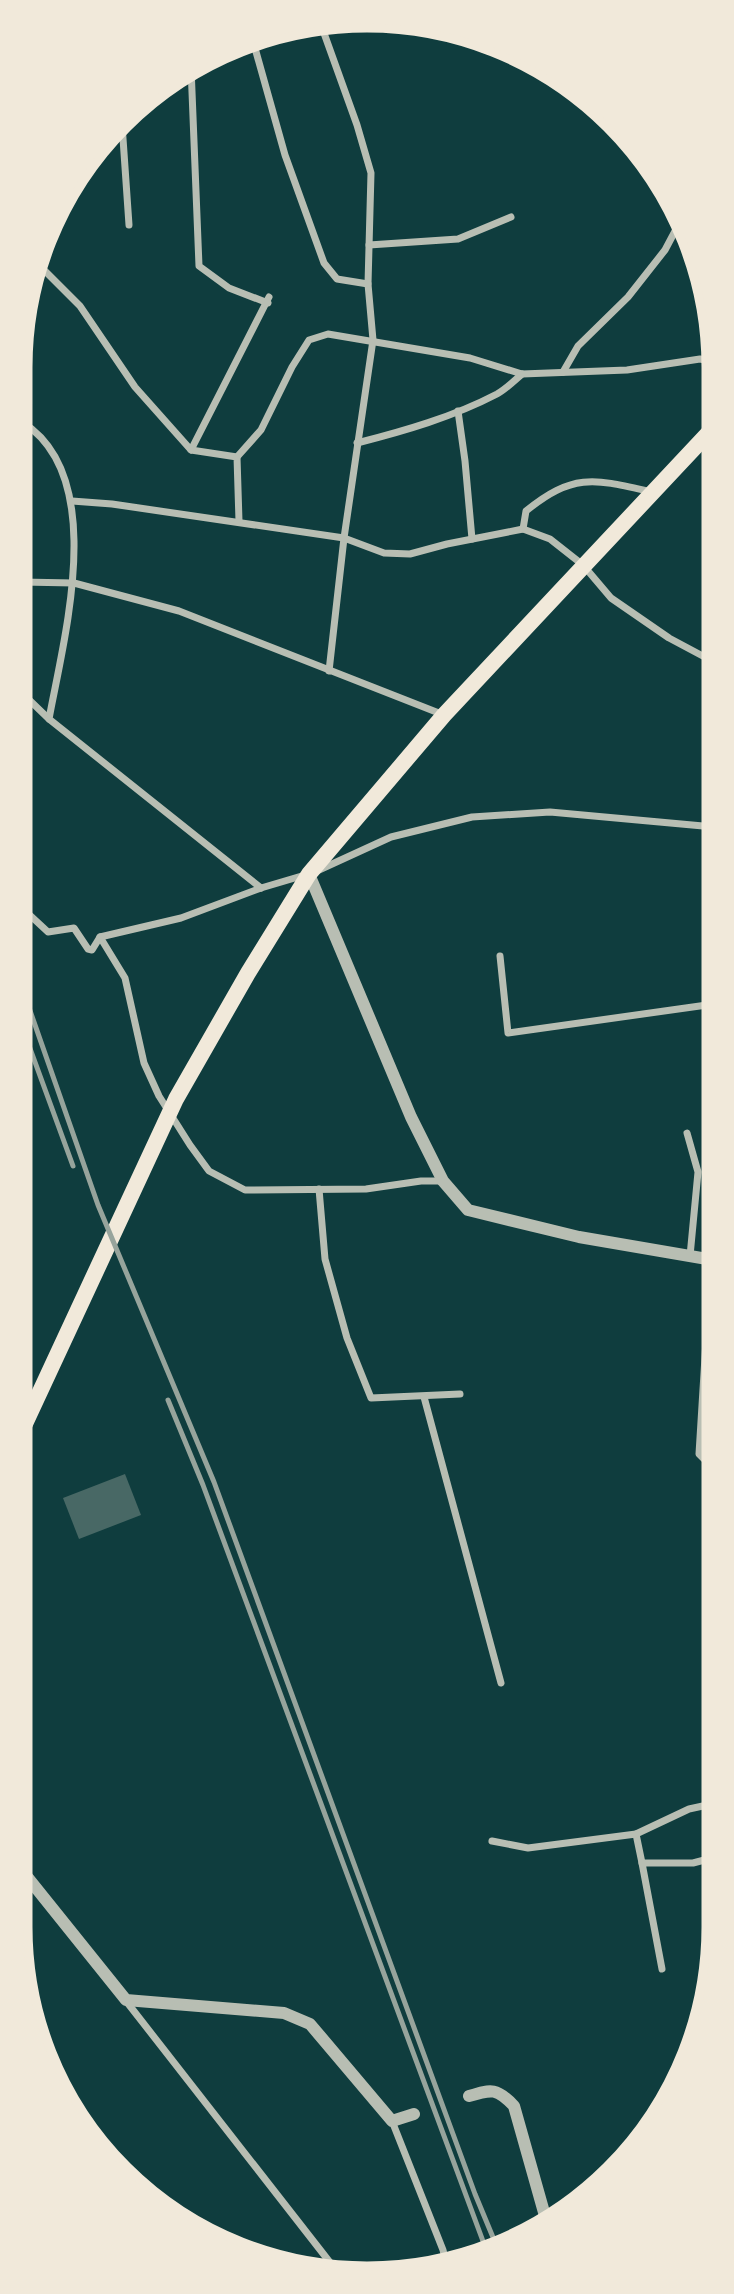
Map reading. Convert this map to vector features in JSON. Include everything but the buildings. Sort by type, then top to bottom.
[{"type":"main road","points":[[28,1417],[176,1099],[309,874],[444,715],[706,435]]},
{"type":"street","points":[[323,31],[370,173],[368,284],[373,340],[344,538],[329,671]]},
{"type":"street","points":[[255,47],[285,155],[324,263],[337,279],[368,284]]},
{"type":"street","points":[[191,77],[199,266],[229,288],[268,300],[191,450]]},
{"type":"street","points":[[123,132],[129,225]]},
{"type":"street","points":[[369,245],[458,239],[510,217]]},
{"type":"street","points":[[563,372],[578,346],[628,297],[665,250],[676,229]]},
{"type":"street","points":[[43,269],[80,306],[135,387],[191,450],[237,457]]},
{"type":"street","points":[[239,521],[237,457],[261,430],[292,367],[309,340],[328,334],[373,340],[470,358],[522,374],[627,370],[706,360]]},
{"type":"street","points":[[357,443],[399,433],[458,411],[499,393],[522,374]]},
{"type":"street","points":[[458,411],[472,539]]},
{"type":"street","points":[[28,426],[37,432],[55,456],[72,501],[74,583],[49,719]]},
{"type":"street","points":[[523,529],[526,511],[562,486],[584,481],[603,481],[652,492]]},
{"type":"street","points":[[72,501],[239,521],[344,538],[384,553],[410,554],[523,529],[550,540],[583,565],[611,598],[669,638],[706,659]]},
{"type":"street","points":[[28,582],[74,583],[178,611],[444,715]]},
{"type":"street","points":[[28,699],[49,719],[261,888]]},
{"type":"street","points":[[28,913],[48,932],[74,928],[92,950],[100,937],[181,918],[261,888],[309,874],[391,837],[472,817],[551,812],[706,826]]},
{"type":"street","points":[[309,874],[411,1117],[443,1181],[467,1210],[579,1237],[706,1259]]},
{"type":"street","points":[[100,937],[125,978],[144,1063],[159,1096],[209,1171],[245,1190],[366,1189],[421,1181],[443,1181]]},
{"type":"street","points":[[500,956],[508,1033],[706,1005]]},
{"type":"street","points":[[687,1133],[698,1172],[690,1256]]},
{"type":"street","points":[[319,1189],[325,1259],[347,1338],[371,1398],[460,1394]]},
{"type":"street","points":[[706,1350],[699,1454],[706,1461]]},
{"type":"street","points":[[424,1397],[501,1684]]},
{"type":"street","points":[[492,1841],[528,1848],[636,1834],[689,1808],[706,1805]]},
{"type":"street","points":[[636,1834],[662,1969]]},
{"type":"street","points":[[642,1863],[693,1863],[706,1860]]},
{"type":"street","points":[[28,1878],[332,2264]]},
{"type":"street","points":[[126,2000],[284,2013],[310,2024],[392,2121],[445,2256]]},
{"type":"street","points":[[470,2096],[488,2090],[502,2094],[514,2106],[545,2215]]},
{"type":"street","points":[[392,2121],[414,2114]]},
{"type":"railway","points":[[28,1005],[98,1205],[214,1482],[494,2241]]},
{"type":"railway","points":[[28,1043],[73,1166]]},
{"type":"railway","points":[[168,1400],[203,1485],[484,2245]]}]
